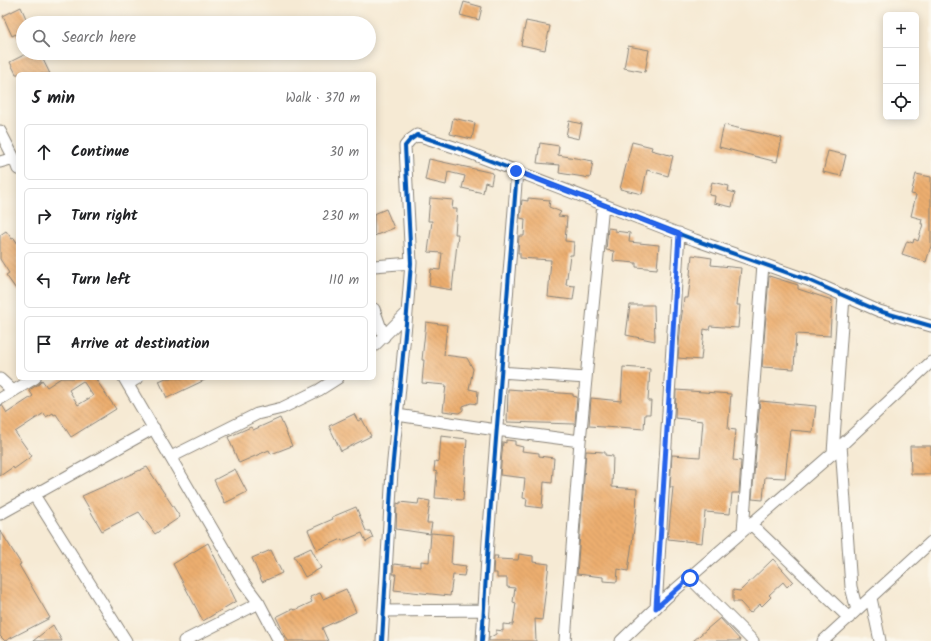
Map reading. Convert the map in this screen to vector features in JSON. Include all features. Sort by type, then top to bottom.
[{"type":"street","points":[[0,131],[16,164]]},
{"type":"street","points":[[382,641],[392,471],[411,263],[405,146],[417,135],[457,148],[679,234],[808,280],[879,311],[931,326]]},
{"type":"street","points":[[0,162],[14,158]]},
{"type":"street","points":[[482,641],[496,430],[516,171]]},
{"type":"street","points":[[565,641],[580,441],[603,204]]},
{"type":"street","points":[[656,608],[679,234]]},
{"type":"street","points":[[376,266],[411,263]]},
{"type":"street","points":[[747,528],[763,264]]},
{"type":"street","points":[[844,296],[837,449],[853,614]]},
{"type":"street","points":[[376,344],[407,313]]},
{"type":"street","points":[[376,315],[384,337]]},
{"type":"street","points":[[627,639],[656,608],[837,449],[931,362]]},
{"type":"street","points":[[501,372],[586,378]]},
{"type":"street","points":[[0,379],[13,391]]},
{"type":"street","points":[[0,398],[32,380]]},
{"type":"street","points":[[171,457],[257,414],[282,408],[335,380]]},
{"type":"street","points":[[126,381],[244,583],[259,603],[279,641]]},
{"type":"street","points":[[397,415],[580,441]]},
{"type":"street","points":[[0,514],[154,428]]},
{"type":"street","points":[[34,495],[126,641]]},
{"type":"street","points":[[747,528],[853,614]]},
{"type":"street","points":[[823,641],[931,542]]},
{"type":"street","points":[[690,578],[753,641]]},
{"type":"street","points":[[871,598],[880,641]]},
{"type":"street","points":[[184,641],[259,603]]},
{"type":"street","points":[[384,612],[484,610]]},
{"type":"building","points":[[464,2],[482,7],[479,20],[460,15]]},
{"type":"building","points":[[21,7],[25,16],[16,16],[16,34],[12,36],[3,16]]},
{"type":"building","points":[[526,21],[550,26],[545,50],[521,45]]},
{"type":"building","points":[[628,46],[649,50],[645,72],[624,68]]},
{"type":"building","points":[[16,59],[43,60],[49,72],[16,72],[16,74],[10,62]]},
{"type":"building","points":[[453,118],[475,123],[472,139],[450,134]]},
{"type":"building","points":[[569,121],[582,124],[579,139],[566,136]]},
{"type":"building","points":[[724,125],[782,138],[777,162],[719,147]]},
{"type":"building","points":[[632,142],[652,147],[651,150],[673,156],[668,176],[647,170],[642,194],[620,189]]},
{"type":"building","points":[[540,143],[559,146],[558,155],[593,161],[590,178],[559,173],[560,165],[537,163]]},
{"type":"building","points":[[828,151],[846,155],[841,176],[823,172]]},
{"type":"building","points":[[429,159],[493,173],[491,184],[485,182],[483,193],[462,188],[465,176],[448,172],[446,185],[425,180]]},
{"type":"building","points":[[916,174],[931,177],[931,246],[926,262],[902,254],[907,241],[913,243],[914,239],[918,241],[923,224],[921,224],[922,219],[911,216],[916,195],[911,194]]},
{"type":"building","points":[[712,182],[729,186],[728,191],[735,193],[732,207],[714,203],[715,196],[709,195]]},
{"type":"building","points":[[430,198],[453,200],[452,209],[457,209],[455,234],[458,234],[452,290],[429,286],[431,269],[440,270],[442,253],[428,252],[432,221],[428,221]]},
{"type":"building","points":[[528,198],[550,200],[549,207],[561,212],[558,216],[567,217],[565,241],[574,242],[573,255],[570,255],[566,285],[575,286],[573,300],[548,297],[551,260],[520,258],[520,253],[518,253],[519,236],[524,236],[525,219],[520,218],[522,200],[528,201]]},
{"type":"building","points":[[386,209],[394,228],[376,235],[376,213]]},
{"type":"building","points":[[608,228],[615,229],[615,231],[630,233],[629,242],[659,245],[657,269],[636,267],[636,263],[613,261],[614,251],[606,250]]},
{"type":"building","points":[[6,231],[12,239],[14,238],[16,241],[16,289],[6,275],[9,273],[0,259],[0,235]]},
{"type":"building","points":[[692,255],[712,258],[711,265],[741,268],[737,305],[740,305],[738,328],[710,326],[709,330],[704,329],[701,360],[678,358],[684,298],[688,298]]},
{"type":"building","points":[[769,276],[798,285],[798,289],[832,300],[830,336],[796,334],[794,369],[762,367]]},
{"type":"building","points":[[630,305],[654,305],[655,341],[626,335]]},
{"type":"building","points":[[426,322],[447,325],[444,355],[467,358],[473,369],[469,389],[478,391],[477,404],[471,403],[463,406],[463,410],[459,413],[443,411],[446,385],[422,383],[424,360],[422,360]]},
{"type":"building","points":[[623,367],[650,369],[648,401],[651,401],[650,414],[645,414],[644,429],[589,426],[591,398],[621,401]]},
{"type":"building","points":[[42,380],[47,387],[58,380],[96,380],[116,409],[71,437],[56,414],[54,415],[53,413],[46,417],[44,413],[15,432],[32,456],[14,469],[13,467],[0,476],[0,406],[2,405],[7,413],[33,396],[29,390],[39,384]],"holes":[[[83,381],[93,396],[78,405],[69,390]]]},
{"type":"building","points":[[161,380],[205,380],[167,398],[159,381]]},
{"type":"building","points":[[508,389],[573,394],[573,396],[577,397],[575,424],[507,422]]},
{"type":"building","points":[[676,390],[731,394],[728,429],[736,430],[733,460],[741,461],[739,493],[732,493],[730,514],[705,512],[702,543],[668,539],[673,487],[670,487],[672,455],[700,457],[703,421],[675,418]]},
{"type":"building","points":[[760,401],[816,406],[813,432],[790,430],[785,478],[765,477],[763,500],[752,499]]},
{"type":"building","points":[[354,414],[358,421],[362,419],[371,436],[341,451],[329,426]]},
{"type":"building","points":[[280,418],[292,446],[271,454],[269,450],[239,463],[228,437],[251,427],[253,430]]},
{"type":"building","points":[[441,436],[467,439],[463,500],[435,498],[437,472],[434,471],[435,461],[439,462]]},
{"type":"building","points":[[506,440],[515,441],[515,445],[523,447],[522,451],[539,453],[539,456],[554,458],[552,483],[544,482],[542,508],[526,506],[527,499],[523,498],[525,478],[500,475],[503,442],[506,443]]},
{"type":"building","points":[[910,446],[931,446],[931,474],[911,474]]},
{"type":"building","points":[[586,451],[605,452],[605,455],[613,456],[612,487],[637,489],[636,515],[628,571],[618,569],[617,582],[603,581],[603,577],[577,574]]},
{"type":"building","points":[[147,467],[180,517],[155,534],[139,512],[102,531],[82,496]]},
{"type":"building","points":[[235,469],[247,492],[225,503],[214,480]]},
{"type":"building","points":[[419,499],[430,501],[427,523],[432,523],[430,534],[396,529],[397,503],[418,504]]},
{"type":"building","points":[[356,507],[366,531],[370,531],[373,538],[366,542],[362,533],[342,541],[342,539],[317,550],[308,530],[333,519],[332,517]]},
{"type":"building","points":[[0,530],[21,564],[19,565],[50,618],[5,641],[0,636]]},
{"type":"building","points":[[431,533],[453,535],[451,564],[466,566],[464,576],[453,575],[450,596],[394,590],[396,574],[393,574],[394,564],[421,567],[421,561],[429,562]]},
{"type":"building","points":[[208,543],[236,601],[203,621],[173,564]]},
{"type":"building","points":[[311,548],[321,568],[305,577],[294,556]]},
{"type":"building","points":[[271,550],[282,573],[262,582],[252,558]]},
{"type":"building","points":[[519,554],[533,556],[533,562],[549,564],[542,620],[535,619],[536,641],[489,641],[489,638],[496,634],[496,630],[503,631],[503,624],[513,625],[516,603],[513,602],[515,588],[507,587],[507,578],[497,578],[497,573],[493,573],[494,556],[498,556],[497,559],[518,560]]},
{"type":"building","points":[[773,559],[793,581],[787,587],[783,582],[769,595],[771,597],[762,606],[760,604],[750,613],[740,602],[733,602],[733,590],[740,591]]},
{"type":"building","points":[[346,589],[356,612],[322,628],[328,641],[288,641],[276,617],[292,609],[295,610],[312,602],[310,597],[320,593],[323,599]]},
{"type":"building","points":[[720,618],[741,641],[693,641]]},
{"type":"building","points":[[53,625],[62,641],[33,641]]},
{"type":"cycle path","points":[[382,641],[392,471],[411,263],[405,146],[417,135],[457,148],[695,240],[808,280],[879,311],[931,326]]},
{"type":"cycle path","points":[[482,641],[488,541],[517,171]]},
{"type":"route","points":[[516,171],[679,234],[656,608],[690,578]]}]
